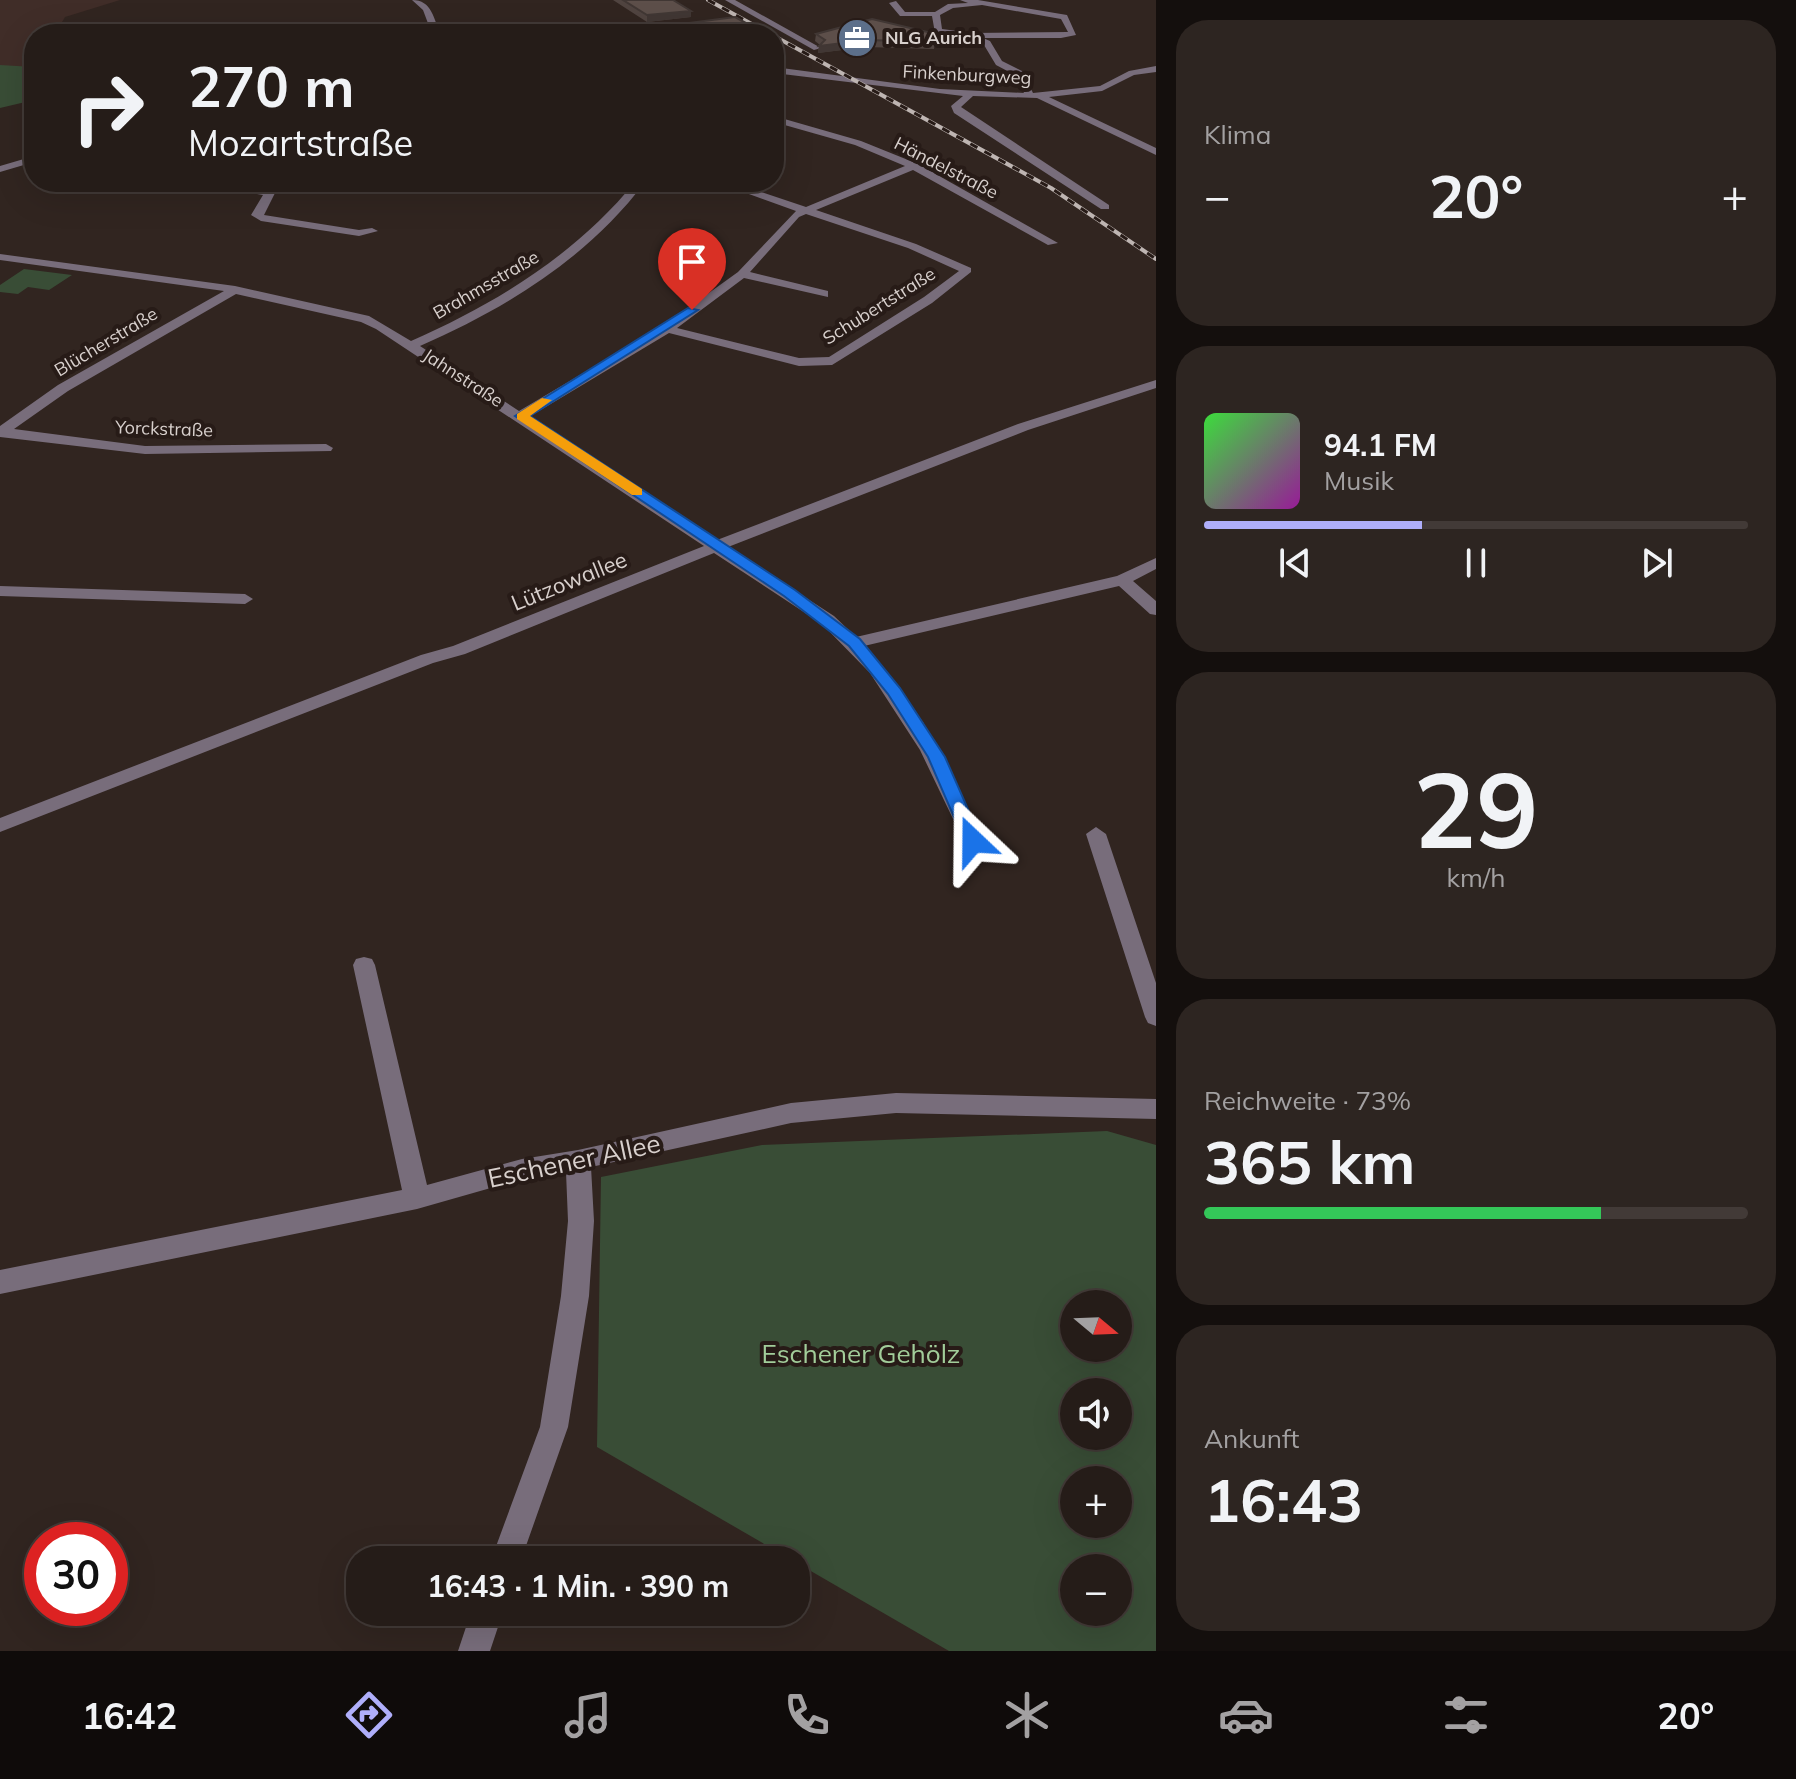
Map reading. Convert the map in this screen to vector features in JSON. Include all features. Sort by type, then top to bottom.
[{"type":"street","points":[[416,0],[427,9],[432,24]]},
{"type":"street","points":[[729,0],[773,24]]},
{"type":"street","points":[[936,14],[938,31],[972,35],[1061,36],[1073,33],[1064,17],[964,0]]},
{"type":"street","points":[[893,3],[903,14],[936,14],[951,6],[986,4]]},
{"type":"street","points":[[1041,24],[1068,25]]},
{"type":"street","points":[[784,30],[817,48]]},
{"type":"street","points":[[972,35],[987,43],[999,63],[1019,73],[1034,95],[1156,152]]},
{"type":"street","name":"Finkenburgweg","points":[[784,71],[970,94],[1034,95],[1102,88],[1132,73],[1156,69]]},
{"type":"street","points":[[970,94],[956,106],[957,111],[1105,207]]},
{"type":"street","name":"Händelstraße","points":[[784,122],[858,143],[914,166],[1052,243]]},
{"type":"street","points":[[0,169],[24,162]]},
{"type":"street","points":[[521,416],[667,329],[742,274],[795,215],[914,166]]},
{"type":"street","points":[[262,192],[270,193],[256,215],[261,218],[359,233],[372,231]]},
{"type":"street","name":"Brahmsstraße","points":[[412,345],[479,312],[552,269],[598,231],[631,192]]},
{"type":"street","points":[[751,192],[805,210]]},
{"type":"street","name":"Schubertstraße","points":[[667,329],[799,362],[832,361],[928,300],[967,270],[934,254],[805,210]]},
{"type":"street","name":"Jahnstraße","points":[[0,257],[235,290],[365,319],[412,345],[828,620],[854,643],[895,692],[936,757],[973,841],[992,845]]},
{"type":"street","points":[[742,274],[824,294]]},
{"type":"street","name":"Blücherstraße","points":[[0,432],[63,388],[235,290]]},
{"type":"street","name":"Lützowallee","points":[[0,825],[427,659],[459,650],[717,545],[1073,409],[1156,384]]},
{"type":"street","name":"Yorckstraße","points":[[0,432],[145,450],[326,448]]},
{"type":"street","points":[[854,643],[1122,580],[1156,563]]},
{"type":"street","points":[[1122,580],[1156,610]]},
{"type":"street","points":[[0,591],[245,599]]},
{"type":"street","points":[[1096,834],[1156,1017]]},
{"type":"street","points":[[364,965],[417,1198]]},
{"type":"street","name":"Eschener Allee","points":[[0,1282],[417,1198],[522,1169],[578,1160],[791,1113],[896,1103],[1156,1109]]},
{"type":"street","points":[[511,1546],[554,1427],[575,1296],[581,1221],[578,1160]]},
{"type":"street","points":[[474,1651],[482,1626]]},
{"type":"shaded area","points":[[0,0],[120,0],[65,17],[61,24],[24,24],[24,67],[0,65]]},
{"type":"green space","points":[[0,65],[24,66],[24,102],[0,108]]},
{"type":"green space","points":[[24,269],[72,275],[49,290],[28,287],[18,294],[0,292],[0,285]]},
{"type":"green space","name":"Eschener Gehölz","points":[[1107,1131],[1156,1145],[1156,1651],[949,1651],[810,1570],[810,1546],[768,1546],[597,1447],[601,1177],[762,1145]]},
{"type":"building","points":[[623,0],[673,0],[691,11],[647,15]]},
{"type":"building","points":[[735,17],[748,24],[690,24]]},
{"type":"building","points":[[872,19],[936,34],[935,42],[867,40],[819,46],[825,40],[816,34]]},
{"type":"railway","points":[[708,0],[752,24]]},
{"type":"railway","points":[[784,41],[1051,188],[1156,259]]},
{"type":"slow traffic","points":[[546,400],[521,416],[637,492]]},
{"type":"place","name":"NLG Aurich","points":[[857,38]]},
{"type":"route","points":[[692,310],[667,329],[521,416],[789,593],[854,643],[895,692],[936,757],[973,841]]}]
